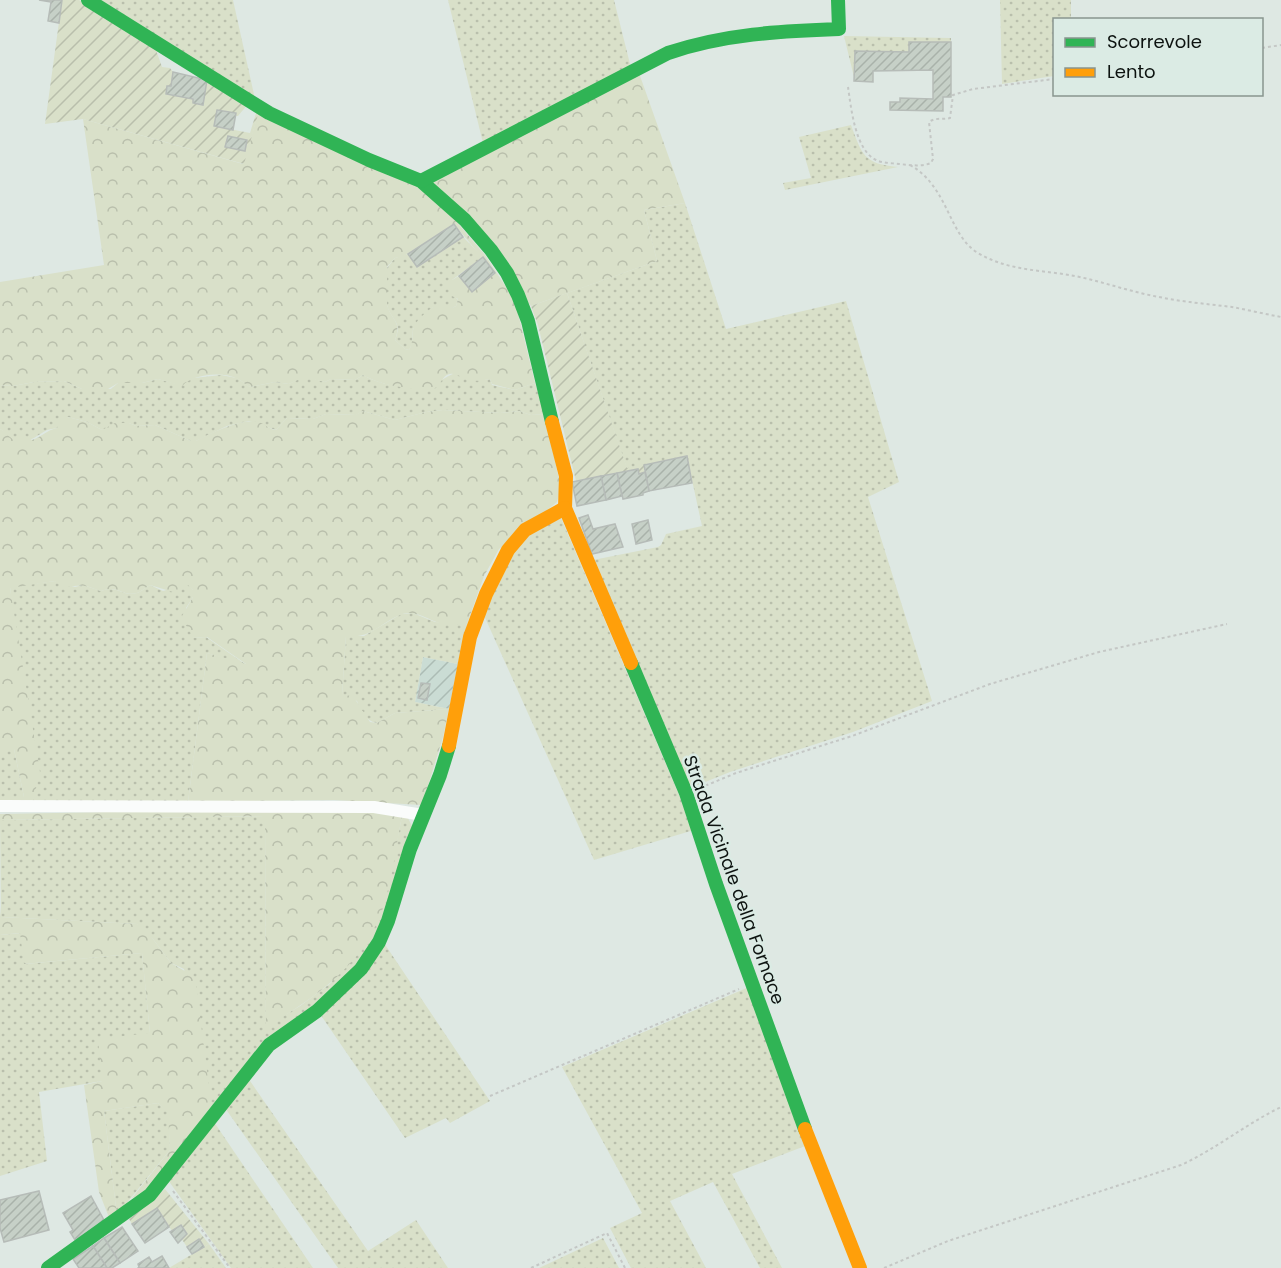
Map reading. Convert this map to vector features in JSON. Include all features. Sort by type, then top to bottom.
[{"type":"street","name":"Strada Vicinale della Fornace","points":[[88,0],[269,113],[369,160],[421,181],[465,220],[507,273],[518,295],[534,341],[542,387],[566,476],[565,508],[686,793],[817,1163],[860,1268]]},
{"type":"street","points":[[421,181],[669,53],[691,44],[722,38],[839,29],[838,0]]},
{"type":"street","points":[[48,1268],[150,1196],[269,1045],[317,1011],[361,969],[379,942],[388,921],[410,849],[441,775],[451,740],[470,637],[486,594],[508,550],[525,530],[565,508]]},
{"type":"street","points":[[0,806],[374,807],[423,815]]},
{"type":"path","points":[[1263,48],[1281,45]]},
{"type":"path","points":[[848,87],[857,135],[868,154],[876,160],[922,166],[933,159],[929,122],[934,119],[950,118],[952,95],[973,89],[1053,79]]},
{"type":"path","points":[[910,165],[922,172],[933,184],[967,244],[977,253],[993,260],[1035,272],[1067,274],[1106,282],[1160,297],[1281,317]]},
{"type":"path","points":[[686,793],[736,773],[852,736],[990,684],[1088,655],[1227,624]]},
{"type":"path","points":[[490,1096],[752,983]]},
{"type":"path","points":[[884,1268],[948,1241],[1181,1166],[1281,1107]]},
{"type":"path","points":[[162,1180],[169,1185],[195,1218],[230,1268]]},
{"type":"path","points":[[531,1268],[607,1233],[625,1268]]},
{"type":"shaded area","points":[[423,657],[458,664],[449,709],[415,702]]},
{"type":"green space","points":[[62,0],[79,0],[156,50],[162,67],[170,68],[173,72],[171,86],[167,86],[166,94],[193,99],[193,103],[203,105],[207,80],[248,104],[238,116],[236,113],[217,110],[214,126],[250,133],[257,110],[259,111],[244,164],[83,119],[45,124]]},
{"type":"green space","points":[[97,0],[233,0],[255,99]]},
{"type":"green space","points":[[448,0],[614,0],[631,68],[483,143]]},
{"type":"green space","points":[[1000,0],[1071,0],[1071,18],[1053,18],[1053,76],[1002,84]]},
{"type":"green space","points":[[844,36],[951,38],[951,42],[909,42],[909,52],[855,51],[854,77]]},
{"type":"green space","points":[[639,73],[685,203],[644,210],[657,261],[531,306],[431,182]]},
{"type":"green space","points":[[259,111],[419,184],[443,206],[485,255],[515,301],[535,383],[515,390],[492,384],[490,379],[473,381],[456,374],[449,374],[438,387],[430,389],[389,385],[363,375],[355,380],[331,379],[325,382],[304,377],[289,384],[275,382],[250,387],[240,380],[224,375],[208,375],[200,376],[182,386],[158,379],[142,383],[118,383],[103,392],[82,389],[64,381],[34,382],[13,386],[0,385],[0,282],[104,265],[83,119],[243,164]],"holes":[[[454,224],[495,273],[472,292],[459,276],[452,280],[449,289],[450,295],[458,299],[456,306],[452,308],[440,302],[424,315],[414,327],[409,350],[395,340],[397,325],[387,305],[387,267],[395,258],[404,256]]]},
{"type":"green space","points":[[851,125],[858,144],[866,156],[878,163],[898,167],[785,190],[783,183],[811,178],[799,137]]},
{"type":"green space","points":[[685,203],[726,329],[846,301],[899,482],[868,497],[932,701],[853,732],[730,772],[688,789],[593,560],[658,547],[666,534],[702,526],[687,457],[627,469],[567,293],[657,261],[644,210]]},
{"type":"green space","points":[[463,237],[483,257],[452,280],[454,296],[458,300],[456,306],[452,308],[433,307],[413,329],[412,344],[409,350],[405,349],[395,340],[398,329],[387,305],[387,268],[395,258],[408,254],[417,267]]},
{"type":"green space","points":[[567,293],[627,468],[644,465],[645,472],[639,474],[638,469],[576,481],[538,325],[531,306]]},
{"type":"green space","points":[[458,373],[474,379],[490,379],[492,385],[515,390],[535,383],[545,414],[531,415],[519,411],[500,413],[443,410],[395,420],[363,411],[356,415],[326,414],[313,419],[287,418],[276,430],[249,421],[227,426],[196,441],[191,441],[155,425],[136,426],[129,423],[102,430],[87,422],[68,417],[57,428],[20,442],[13,440],[0,429],[0,385],[13,386],[34,382],[64,381],[82,389],[111,389],[118,383],[142,383],[158,379],[177,384],[194,378],[221,375],[237,378],[250,387],[275,382],[289,384],[304,376],[325,382],[331,379],[355,380],[363,375],[390,385],[422,386]]},
{"type":"green space","points":[[443,410],[500,413],[519,411],[531,415],[545,414],[561,488],[557,502],[499,549],[484,576],[467,624],[438,623],[417,614],[406,613],[369,633],[346,636],[342,695],[353,696],[370,722],[377,723],[395,713],[449,709],[443,737],[422,805],[334,800],[188,802],[207,653],[246,664],[207,637],[194,638],[182,616],[193,597],[193,590],[188,585],[173,592],[150,585],[132,594],[111,589],[101,591],[85,586],[62,586],[55,581],[10,588],[40,772],[32,804],[0,803],[0,797],[24,797],[14,749],[0,749],[0,429],[16,441],[25,436],[32,440],[57,428],[60,422],[68,417],[87,422],[102,430],[115,423],[129,423],[136,426],[155,425],[191,441],[196,441],[244,422],[259,422],[276,430],[287,418],[313,419],[326,414],[355,415],[363,411],[395,420]]},
{"type":"green space","points":[[561,518],[694,830],[594,860],[482,611],[512,552],[528,534]]},
{"type":"green space","points":[[55,581],[75,587],[83,585],[101,591],[111,589],[132,594],[150,585],[163,591],[188,584],[193,590],[193,597],[186,608],[194,638],[206,637],[248,666],[207,653],[188,802],[32,804],[10,587]]},
{"type":"green space","points":[[413,613],[435,622],[467,624],[458,664],[423,657],[415,702],[449,709],[395,713],[377,723],[373,722],[364,715],[357,701],[342,695],[346,636],[364,636],[401,614]]},
{"type":"green space","points":[[0,749],[14,749],[24,797],[0,797]]},
{"type":"green space","points":[[265,809],[373,810],[402,816],[387,895],[369,938],[358,954],[331,982],[300,1006],[266,1027],[265,816],[0,820],[0,814]]},
{"type":"green space","points":[[265,816],[266,1026],[300,1006],[331,983],[387,891],[402,816],[408,818],[412,826],[383,921],[358,964],[212,1110],[184,969],[171,963],[153,939],[137,924],[1,917],[0,820]]},
{"type":"green space","points":[[0,906],[1,917],[137,924],[144,927],[171,963],[195,977],[212,1110],[145,1194],[132,1198],[170,1150],[168,1113],[158,1103],[104,1111],[117,1215],[110,1220],[99,1192],[84,1085],[102,1081],[98,1039],[150,1033],[142,953],[24,964],[20,933],[0,935]]},
{"type":"green space","points":[[21,933],[25,964],[142,953],[150,1033],[102,1081],[39,1092],[47,1161],[0,1176],[0,935]]},
{"type":"green space","points":[[384,943],[490,1101],[450,1123],[446,1118],[405,1138],[320,1014]]},
{"type":"green space","points":[[749,987],[805,1146],[732,1174],[782,1268],[760,1268],[713,1182],[670,1201],[706,1268],[631,1268],[610,1228],[642,1213],[562,1067]]},
{"type":"green space","points":[[248,1078],[368,1251],[416,1220],[448,1268],[338,1268],[225,1108]]},
{"type":"green space","points":[[158,1103],[169,1113],[170,1150],[117,1215],[104,1111]]},
{"type":"green space","points":[[214,1122],[313,1268],[231,1268],[168,1180]]},
{"type":"green space","points":[[165,1189],[209,1244],[204,1247],[199,1239],[187,1247],[181,1238],[187,1234],[182,1225],[172,1231],[157,1208],[132,1224],[129,1219]]},
{"type":"green space","points":[[603,1238],[619,1268],[539,1268]]},
{"type":"green space","points":[[209,1244],[226,1268],[169,1268]]},
{"type":"building","points":[[39,0],[62,0],[59,23],[48,21],[51,2]]},
{"type":"building","points":[[909,42],[951,42],[951,97],[943,97],[943,111],[890,110],[890,102],[900,102],[900,98],[933,99],[933,70],[873,71],[873,82],[854,81],[855,51],[909,52]]},
{"type":"building","points":[[173,72],[207,80],[203,105],[193,103],[193,99],[166,94],[167,86],[171,86]]},
{"type":"building","points":[[217,110],[236,113],[233,130],[214,126]]},
{"type":"building","points":[[228,136],[247,140],[245,151],[225,147]]},
{"type":"building","points":[[454,224],[463,237],[417,267],[408,254]]},
{"type":"building","points":[[483,257],[495,273],[472,292],[459,276]]},
{"type":"building","points":[[687,456],[692,483],[649,491],[644,465]]},
{"type":"building","points":[[638,469],[639,474],[645,472],[649,491],[643,495],[623,499],[617,473]]},
{"type":"building","points":[[617,473],[622,496],[606,500],[601,476]]},
{"type":"building","points":[[601,476],[606,500],[577,506],[572,482]]},
{"type":"building","points":[[588,515],[593,529],[615,524],[623,547],[592,554],[579,518]]},
{"type":"building","points":[[648,520],[652,540],[636,544],[632,524]]},
{"type":"building","points":[[421,683],[430,684],[427,700],[418,698]]},
{"type":"building","points":[[39,1191],[49,1230],[4,1242],[0,1228],[0,1200]]},
{"type":"building","points":[[91,1196],[105,1222],[75,1240],[70,1232],[73,1230],[63,1213]]},
{"type":"building","points":[[157,1208],[169,1227],[145,1243],[132,1224]]},
{"type":"building","points":[[181,1225],[187,1234],[178,1243],[170,1232]]},
{"type":"building","points":[[122,1227],[138,1251],[120,1263],[104,1238]]},
{"type":"building","points":[[104,1238],[120,1263],[112,1268],[107,1268],[93,1246]]},
{"type":"building","points":[[199,1239],[204,1247],[192,1254],[187,1247]]},
{"type":"building","points":[[93,1246],[107,1268],[79,1268],[73,1259]]},
{"type":"building","points":[[162,1256],[169,1268],[138,1268],[138,1264],[149,1257],[152,1262]]},
{"type":"traffic: fast","points":[[88,0],[269,113],[369,160],[421,181],[465,220],[491,250],[507,273],[518,295],[528,321],[552,422]]},
{"type":"traffic: fast","points":[[421,181],[668,53],[731,38],[774,32],[839,29],[838,0]]},
{"type":"traffic: fast","points":[[631,663],[686,793],[716,884],[805,1129]]},
{"type":"traffic: fast","points":[[48,1268],[150,1195],[269,1045],[317,1011],[361,969],[379,942],[388,921],[410,849],[440,775],[449,746]]},
{"type":"traffic: slow","points":[[552,422],[566,476],[565,508],[631,663]]},
{"type":"traffic: slow","points":[[449,746],[470,637],[486,594],[508,550],[525,530],[565,508]]},
{"type":"traffic: slow","points":[[805,1129],[860,1268]]}]
